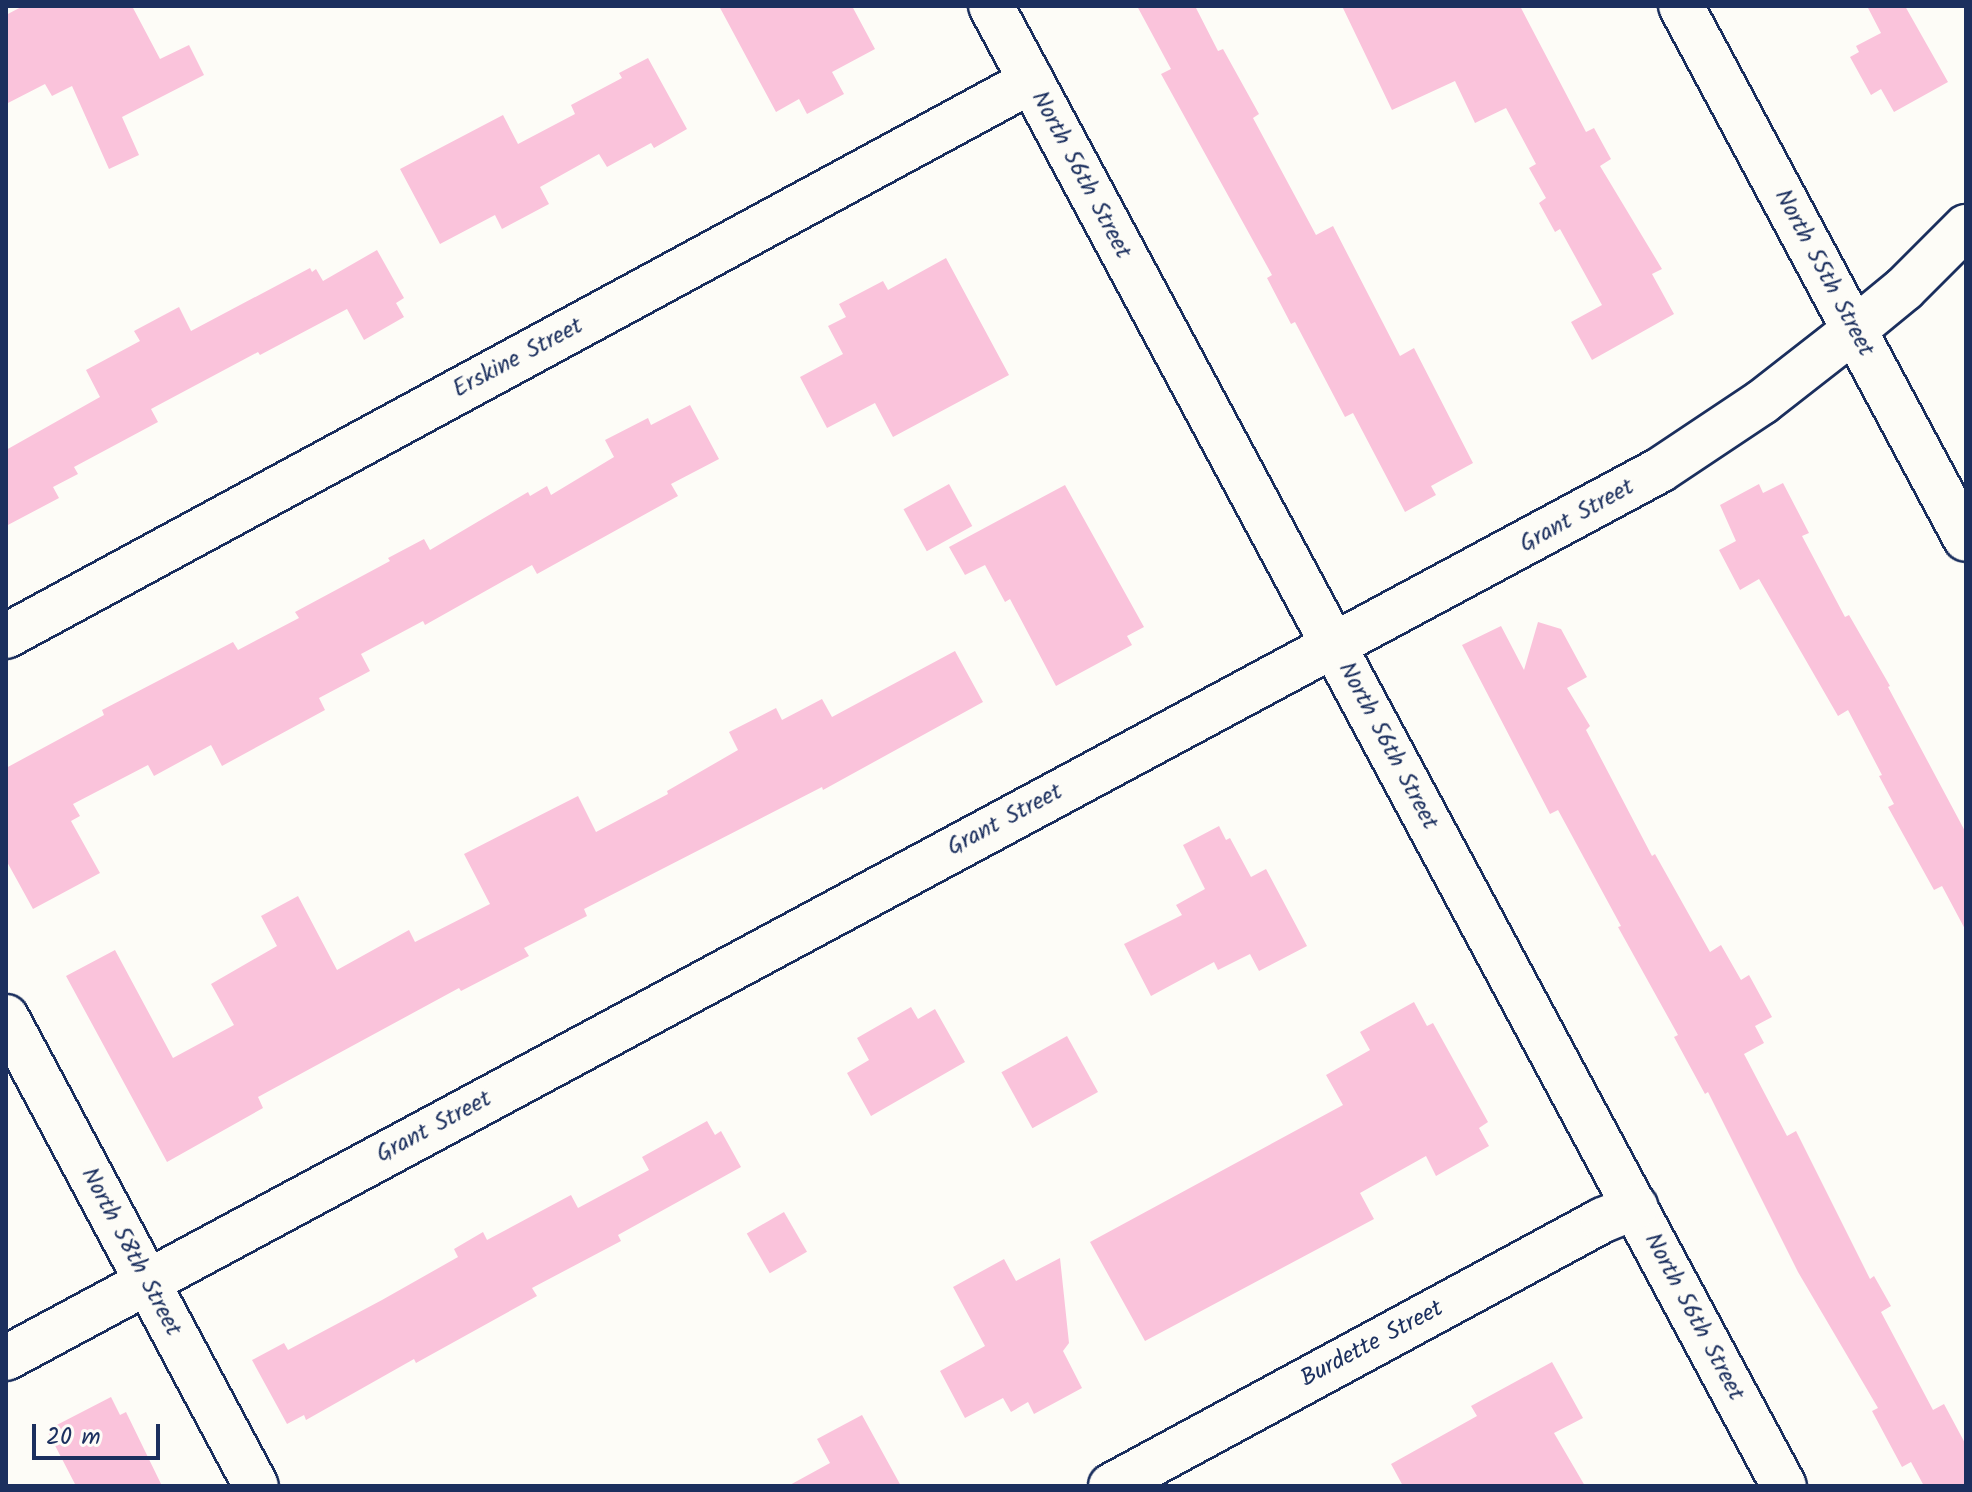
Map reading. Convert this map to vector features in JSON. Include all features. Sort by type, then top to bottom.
[{"type":"street","name":"North 56th Street","points":[[991,6],[1784,1486]]},
{"type":"street","name":"North 55th Street","points":[[1681,6],[1966,539]]},
{"type":"street","name":"Erskine Street","points":[[6,636],[1031,81]]},
{"type":"street","name":"Grant Street","points":[[6,1358],[1660,470],[1762,402],[1854,330],[1904,289],[1966,227]]},
{"type":"street","name":"North 58th Street","points":[[6,1017],[256,1486]]},
{"type":"street","name":"Burdette Street","points":[[1111,1486],[1603,1220],[1636,1207]]},
{"type":"building","points":[[23,6],[132,6],[160,59],[189,45],[204,75],[122,117],[139,155],[109,169],[72,86],[52,96],[45,84],[6,104],[6,15]]},
{"type":"building","points":[[719,6],[852,6],[875,49],[832,72],[844,94],[807,114],[799,99],[776,112]]},
{"type":"building","points":[[1137,6],[1195,6],[1218,51],[1223,49],[1259,114],[1253,118],[1316,235],[1333,226],[1400,356],[1414,348],[1473,463],[1431,486],[1436,495],[1405,512],[1353,413],[1345,417],[1295,322],[1291,324],[1267,278],[1272,275],[1161,74],[1171,69]]},
{"type":"building","points":[[1342,6],[1520,6],[1586,132],[1594,128],[1611,159],[1600,166],[1662,269],[1652,274],[1674,314],[1592,360],[1571,322],[1602,305],[1560,229],[1555,232],[1539,203],[1546,198],[1529,168],[1536,164],[1506,108],[1475,123],[1455,81],[1392,110]]},
{"type":"building","points":[[1867,6],[1905,6],[1948,82],[1894,112],[1881,89],[1871,95],[1850,57],[1859,52],[1856,46],[1881,33]]},
{"type":"building","points":[[648,58],[687,129],[654,148],[651,143],[607,167],[599,154],[540,187],[549,204],[502,229],[495,215],[440,244],[400,169],[503,115],[518,144],[575,114],[571,105],[622,78],[619,73]]},
{"type":"building","points":[[377,250],[404,298],[396,303],[404,317],[364,340],[347,309],[260,355],[258,352],[151,409],[158,422],[74,467],[78,474],[53,487],[59,498],[6,526],[6,450],[100,397],[86,370],[140,341],[134,331],[179,307],[191,331],[310,268],[312,272],[316,269],[323,281]]},
{"type":"building","points":[[946,258],[1009,375],[893,437],[875,403],[827,428],[800,377],[843,354],[828,326],[846,317],[839,304],[883,281],[888,290]]},
{"type":"building","points":[[690,405],[719,459],[671,484],[678,496],[537,574],[532,565],[425,625],[423,621],[361,654],[370,671],[319,698],[325,710],[222,766],[211,745],[154,776],[148,765],[73,804],[80,816],[71,821],[100,873],[33,909],[6,860],[6,768],[104,715],[102,710],[233,642],[238,650],[299,618],[295,612],[390,561],[388,558],[424,539],[430,550],[528,492],[530,496],[547,486],[551,495],[614,457],[605,440],[648,418],[651,425]]},
{"type":"building","points":[[1783,483],[1809,533],[1802,536],[1845,617],[1849,615],[1890,686],[1966,833],[1966,931],[1942,886],[1934,890],[1888,807],[1894,804],[1848,710],[1838,716],[1759,579],[1740,590],[1719,550],[1736,541],[1720,505],[1759,484],[1763,493]]},
{"type":"building","points":[[949,484],[972,526],[927,551],[904,509]]},
{"type":"building","points":[[1065,485],[1144,627],[1127,636],[1132,645],[1056,686],[1010,599],[1005,602],[985,565],[965,575],[949,547]]},
{"type":"building","points":[[1538,622],[1561,629],[1587,677],[1567,688],[1590,726],[1586,730],[1652,856],[1655,854],[1710,952],[1721,945],[1741,980],[1749,975],[1772,1017],[1755,1026],[1764,1043],[1744,1054],[1787,1136],[1796,1131],[1870,1279],[1874,1276],[1891,1306],[1881,1312],[1933,1410],[1944,1404],[1966,1445],[1966,1486],[1924,1486],[1911,1462],[1902,1467],[1872,1411],[1878,1408],[1798,1272],[1708,1092],[1705,1094],[1674,1037],[1678,1035],[1618,927],[1621,926],[1558,810],[1550,814],[1462,645],[1501,626],[1524,670]]},
{"type":"building","points":[[955,651],[983,702],[823,790],[822,787],[584,909],[587,916],[524,948],[529,956],[461,991],[459,988],[258,1097],[263,1108],[167,1162],[66,976],[115,950],[173,1058],[234,1025],[211,984],[277,946],[261,916],[298,896],[337,970],[409,930],[415,942],[490,904],[464,854],[578,796],[596,832],[668,794],[667,791],[738,750],[729,732],[776,708],[782,720],[822,699],[832,717]]},
{"type":"building","points":[[1219,826],[1226,840],[1230,838],[1251,877],[1266,869],[1307,946],[1259,971],[1250,954],[1218,970],[1214,962],[1151,996],[1124,944],[1182,915],[1176,905],[1205,889],[1183,845]]},
{"type":"building","points":[[1414,1002],[1427,1026],[1433,1023],[1488,1122],[1479,1128],[1489,1146],[1436,1176],[1426,1156],[1360,1193],[1374,1219],[1145,1341],[1090,1242],[1343,1105],[1326,1075],[1370,1050],[1360,1032]]},
{"type":"building","points":[[911,1007],[918,1019],[935,1009],[965,1062],[871,1116],[847,1073],[869,1060],[857,1038]]},
{"type":"building","points":[[1067,1036],[1098,1092],[1032,1128],[1001,1072]]},
{"type":"building","points":[[707,1121],[715,1135],[721,1131],[741,1167],[618,1235],[621,1241],[532,1288],[537,1296],[416,1363],[414,1359],[306,1420],[304,1415],[287,1424],[252,1360],[284,1343],[288,1350],[382,1300],[458,1257],[454,1249],[483,1232],[487,1240],[571,1195],[578,1208],[649,1170],[642,1157]]},
{"type":"building","points":[[784,1212],[807,1252],[770,1273],[747,1234]]},
{"type":"building","points":[[1060,1258],[1069,1343],[1063,1351],[1082,1388],[1034,1414],[1028,1402],[1011,1412],[1003,1398],[965,1418],[940,1371],[985,1346],[953,1287],[1004,1259],[1016,1281]]},
{"type":"building","points":[[1552,1362],[1583,1418],[1554,1433],[1585,1486],[1403,1486],[1391,1464],[1477,1416],[1471,1406]]},
{"type":"building","points":[[111,1397],[120,1415],[126,1412],[162,1486],[76,1486],[47,1430]]},
{"type":"building","points":[[862,1415],[901,1486],[788,1486],[830,1463],[817,1439]]}]
